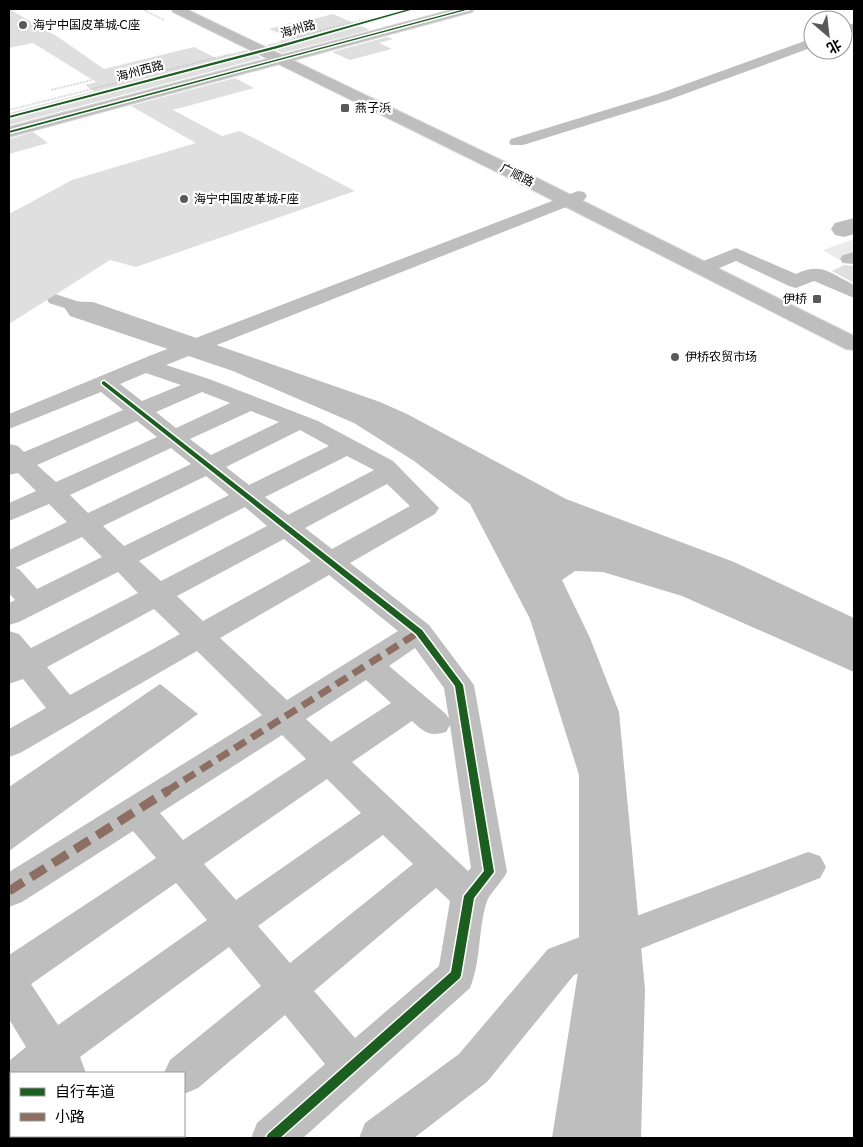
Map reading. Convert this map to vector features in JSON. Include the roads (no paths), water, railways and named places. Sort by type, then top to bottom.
[{"type":"main road","name":"广顺路","points":[[177,9],[274,51]]},
{"type":"main road","name":"广顺路","points":[[193,9],[274,51],[710,265],[854,330]]},
{"type":"main road","name":"海州路","points":[[274,51],[412,9]]},
{"type":"main road","name":"海州路","points":[[274,51],[468,9]]},
{"type":"main road","points":[[517,142],[663,97],[803,46]]},
{"type":"main road","name":"海州西路","points":[[9,116],[274,51]]},
{"type":"main road","name":"海州西路","points":[[9,132],[274,51]]},
{"type":"main road","points":[[9,422],[226,334],[573,198]]},
{"type":"main road","points":[[710,265],[736,254],[796,282],[814,273],[854,292]]},
{"type":"main road","name":"广顺路","points":[[710,265],[854,344]]},
{"type":"main road","points":[[9,744],[426,508],[384,466],[347,446],[299,422],[152,364]]},
{"type":"main road","points":[[104,383],[419,632],[459,685],[489,872],[469,896],[456,975],[272,1138]]},
{"type":"main road","points":[[201,384],[140,411],[13,461],[52,493],[469,896]]},
{"type":"main road","points":[[9,513],[250,403]]},
{"type":"main road","points":[[9,561],[299,422]]},
{"type":"main road","points":[[9,576],[21,608],[347,446]]},
{"type":"main road","points":[[67,712],[15,660],[157,595],[390,472]]},
{"type":"main road","points":[[9,892],[419,632]]},
{"type":"main road","points":[[9,978],[328,761],[424,714],[368,665]]},
{"type":"main road","points":[[136,811],[353,1066]]},
{"type":"main road","points":[[9,985],[47,1066],[232,924],[384,815]]},
{"type":"main road","points":[[185,1073],[437,866]]},
{"type":"main road","points":[[380,1138],[473,1068],[562,962],[808,867]]},
{"type":"waterway","points":[[844,229],[854,226]]},
{"type":"waterway","points":[[55,299],[89,311]]},
{"type":"place","name":"海宁中国皮革城-C座","points":[[23,25]]},
{"type":"place","name":"燕子浜","points":[[345,108]]},
{"type":"place","name":"海宁中国皮革城-F座","points":[[184,199]]},
{"type":"place","name":"伊桥","points":[[817,299]]},
{"type":"place","name":"伊桥农贸市场","points":[[675,357]]}]
